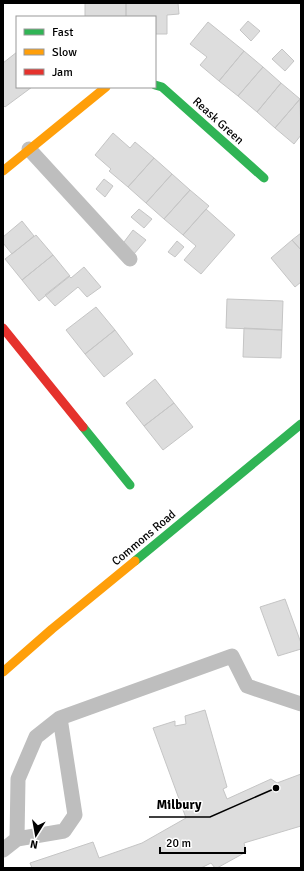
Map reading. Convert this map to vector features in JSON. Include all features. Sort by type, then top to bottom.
[{"type":"street","name":"Reask Green","points":[[156,85],[162,87],[264,178]]},
{"type":"street","points":[[3,171],[105,88]]},
{"type":"street","points":[[3,328],[130,485]]},
{"type":"street","name":"Commons Road","points":[[3,672],[52,629],[300,426]]},
{"type":"lane","points":[[29,149],[130,259]]},
{"type":"lane","points":[[18,839],[18,779],[36,736],[60,718],[232,656],[247,686],[301,704]]},
{"type":"lane","points":[[3,850],[18,839],[64,832],[74,815],[60,718]]},
{"type":"building","points":[[85,3],[126,3],[126,16],[85,16]]},
{"type":"building","points":[[126,3],[178,3],[179,14],[167,15],[167,34],[156,34],[156,16],[126,16]]},
{"type":"building","points":[[248,21],[260,31],[251,41],[240,30]]},
{"type":"building","points":[[208,22],[244,51],[219,81],[200,65],[207,57],[190,44]]},
{"type":"building","points":[[282,49],[294,61],[285,71],[272,59]]},
{"type":"building","points":[[244,51],[263,67],[238,96],[219,81]]},
{"type":"building","points":[[16,53],[16,88],[31,88],[5,107],[3,105],[3,63]]},
{"type":"building","points":[[263,67],[281,83],[257,112],[238,96]]},
{"type":"building","points":[[281,83],[300,99],[275,128],[257,112]]},
{"type":"building","points":[[300,99],[301,135],[294,144],[275,128]]},
{"type":"building","points":[[113,133],[130,148],[135,142],[154,158],[128,187],[109,171],[111,169],[95,155]]},
{"type":"building","points":[[154,158],[172,174],[146,203],[128,187]]},
{"type":"building","points":[[172,174],[190,190],[164,219],[146,203]]},
{"type":"building","points":[[104,179],[113,186],[105,197],[96,189]]},
{"type":"building","points":[[190,190],[209,206],[183,235],[164,219]]},
{"type":"building","points":[[139,209],[152,219],[144,228],[131,217]]},
{"type":"building","points":[[206,209],[235,235],[201,274],[184,260],[196,246],[183,235]]},
{"type":"building","points":[[22,221],[34,236],[12,254],[3,243],[3,237]]},
{"type":"building","points":[[133,230],[146,240],[133,255],[121,246]]},
{"type":"building","points":[[301,233],[301,250],[292,240]]},
{"type":"building","points":[[36,235],[53,255],[22,280],[5,259]]},
{"type":"building","points":[[292,240],[301,250],[301,282],[295,287],[271,258]]},
{"type":"building","points":[[177,241],[184,247],[175,257],[168,252]]},
{"type":"building","points":[[53,255],[70,276],[39,301],[22,280]]},
{"type":"building","points":[[84,267],[101,287],[87,297],[78,287],[55,306],[45,295],[69,276],[71,278]]},
{"type":"building","points":[[227,299],[283,301],[282,330],[226,328]]},
{"type":"building","points":[[96,307],[115,330],[85,354],[66,330]]},
{"type":"building","points":[[244,328],[282,330],[281,358],[243,357]]},
{"type":"building","points":[[115,330],[133,354],[104,377],[85,354]]},
{"type":"building","points":[[155,379],[174,403],[144,426],[126,403]]},
{"type":"building","points":[[174,403],[193,427],[163,450],[144,426]]},
{"type":"building","points":[[285,599],[301,643],[301,649],[278,656],[260,607]]},
{"type":"building","points":[[205,710],[227,787],[223,789],[227,799],[271,779],[277,783],[301,774],[301,826],[244,843],[246,852],[217,868],[215,868],[211,863],[201,868],[32,868],[30,863],[93,842],[99,858],[142,843],[186,818],[153,728],[175,721],[175,726],[186,724],[185,716]]},
{"type":"traffic: fast","points":[[156,85],[162,87],[264,178]]},
{"type":"traffic: fast","points":[[135,561],[301,424]]},
{"type":"traffic: fast","points":[[83,427],[130,485]]},
{"type":"traffic: slow","points":[[3,171],[105,88]]},
{"type":"traffic: slow","points":[[3,672],[52,629],[135,561]]},
{"type":"traffic: jam","points":[[3,328],[83,427]]},
{"type":"place","name":"Milbury","points":[[276,788]]}]
